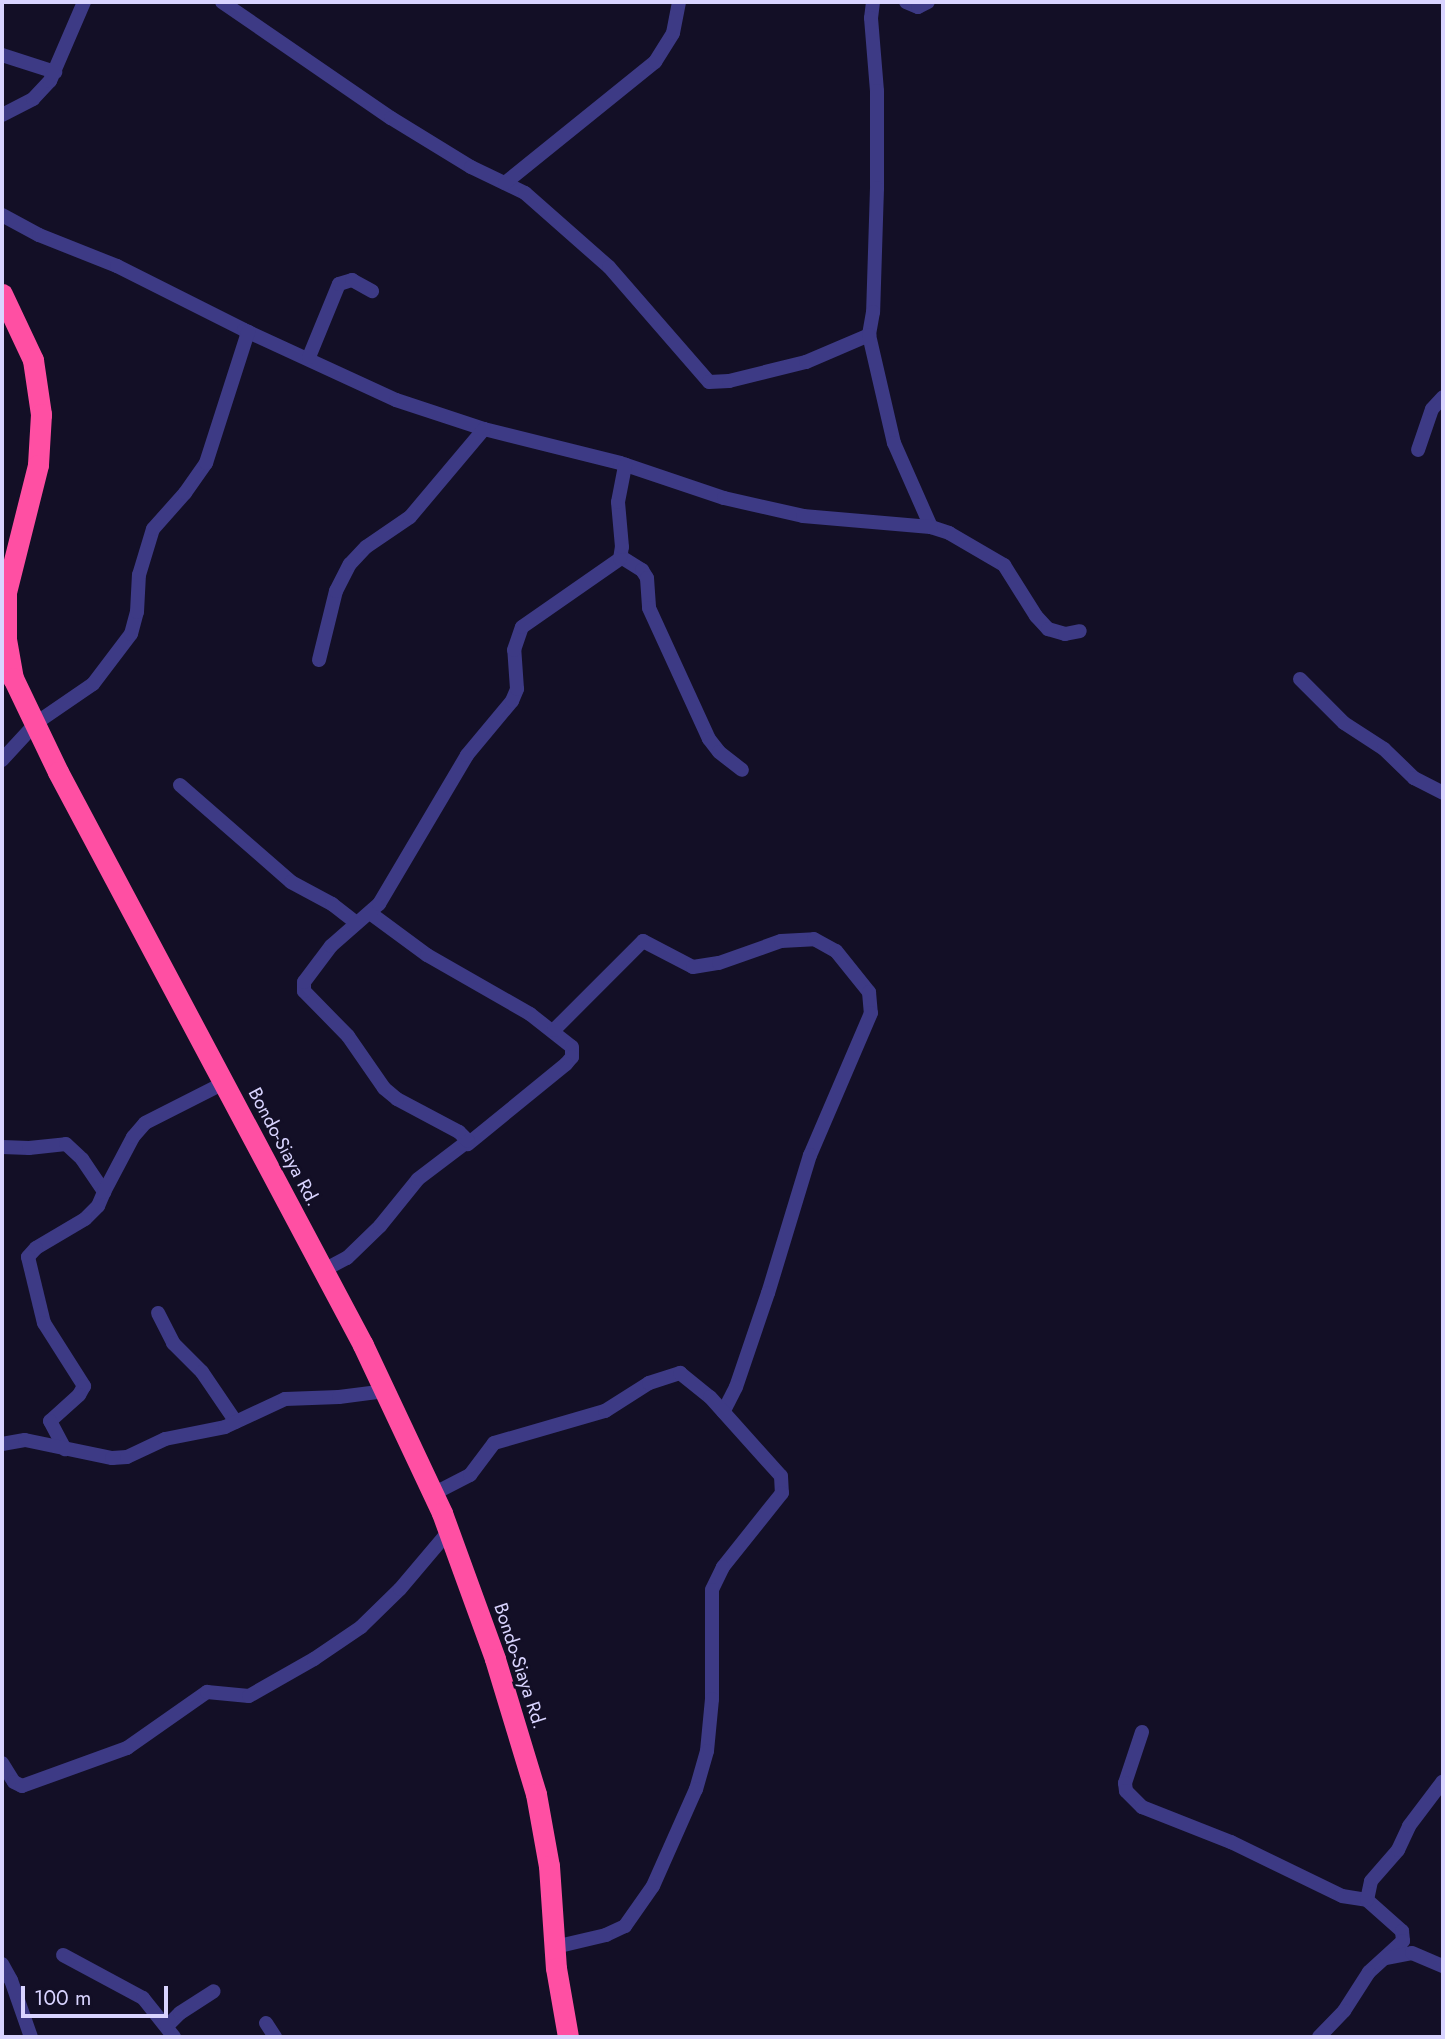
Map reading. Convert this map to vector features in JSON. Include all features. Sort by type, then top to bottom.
[{"type":"highway","name":"Bondo-Siaya Rd.","points":[[2,294],[33,360],[41,414],[38,465],[3,612],[13,678],[58,772],[324,1270],[385,1391],[449,1531],[495,1659],[531,1774],[547,1849],[555,1947],[568,2037]]},
{"type":"street","points":[[2,115],[33,99],[55,72],[84,2]]},
{"type":"street","points":[[222,2],[378,111],[471,167],[525,193],[608,267],[709,382],[729,381],[806,362],[869,335]]},
{"type":"street","points":[[505,183],[655,62],[673,33],[679,2]]},
{"type":"street","points":[[873,2],[871,18],[877,91],[877,188],[873,312],[869,335],[894,443],[931,527]]},
{"type":"street","points":[[906,2],[918,6],[928,2]]},
{"type":"street","points":[[2,55],[55,72]]},
{"type":"street","points":[[2,215],[39,235],[127,271],[248,332],[309,357],[377,393],[484,429],[625,465],[708,494],[803,516],[931,527],[949,533],[1004,565],[1036,616],[1048,629],[1065,634],[1080,632]]},
{"type":"street","points":[[309,357],[339,284],[352,280],[372,291]]},
{"type":"street","points":[[2,760],[36,723],[93,684],[131,634],[137,612],[139,575],[153,529],[185,493],[206,463],[248,332]]},
{"type":"street","points":[[1419,450],[1432,408],[1443,397]]},
{"type":"street","points":[[319,660],[336,591],[350,564],[366,547],[410,517],[484,429]]},
{"type":"street","points":[[621,557],[618,502],[625,465]]},
{"type":"street","points":[[621,557],[642,570],[647,578],[649,608],[709,739],[719,752],[742,769]]},
{"type":"street","points":[[468,1144],[459,1132],[397,1099],[383,1088],[348,1036],[304,991],[304,982],[315,964],[355,923],[370,914],[386,895],[467,755],[516,695],[514,650],[522,627],[621,557]]},
{"type":"street","points":[[1300,679],[1344,723],[1384,750],[1414,778],[1443,793]]},
{"type":"street","points":[[180,785],[291,882],[332,904],[355,923]]},
{"type":"street","points":[[324,1270],[346,1258],[380,1226],[418,1179],[468,1144],[572,1057],[572,1047],[554,1030],[427,955],[370,914]]},
{"type":"street","points":[[554,1030],[643,941],[693,967],[719,963],[781,941],[814,939],[836,951],[869,992],[871,1013],[815,1142],[736,1387],[723,1412]]},
{"type":"street","points":[[65,1449],[50,1421],[79,1395],[84,1387],[44,1323],[28,1257],[36,1248],[85,1219],[98,1206],[133,1137],[145,1124],[224,1083]]},
{"type":"street","points":[[2,1147],[29,1148],[66,1144],[82,1159],[104,1192]]},
{"type":"street","points":[[158,1313],[173,1343],[202,1371],[236,1422]]},
{"type":"street","points":[[433,1494],[470,1475],[494,1443],[605,1411],[640,1388],[672,1374],[685,1375],[781,1476],[783,1487],[772,1507],[723,1567],[712,1590],[711,1713],[703,1767],[653,1886],[635,1916],[617,1931],[555,1947]]},
{"type":"street","points":[[2,1444],[25,1440],[112,1458],[127,1457],[165,1439],[208,1432],[236,1422],[289,1398],[339,1397],[385,1391]]},
{"type":"street","points":[[2,1763],[14,1782],[22,1786],[133,1745],[207,1692],[249,1696],[314,1659],[361,1627],[400,1589],[449,1531]]},
{"type":"street","points":[[1142,1732],[1125,1783],[1126,1791],[1142,1807],[1231,1842],[1342,1896],[1367,1900],[1394,1923],[1405,1937],[1369,1972],[1335,2022],[1320,2037]]},
{"type":"street","points":[[1367,1900],[1366,1892],[1371,1881],[1398,1850],[1409,1826],[1443,1781]]},
{"type":"street","points":[[1382,1960],[1412,1953],[1443,1966]]},
{"type":"street","points":[[63,1955],[143,1998],[170,2032],[180,2013],[214,1992]]},
{"type":"street","points":[[2,1964],[11,1980],[31,2037]]},
{"type":"street","points":[[266,2023],[275,2037]]}]
